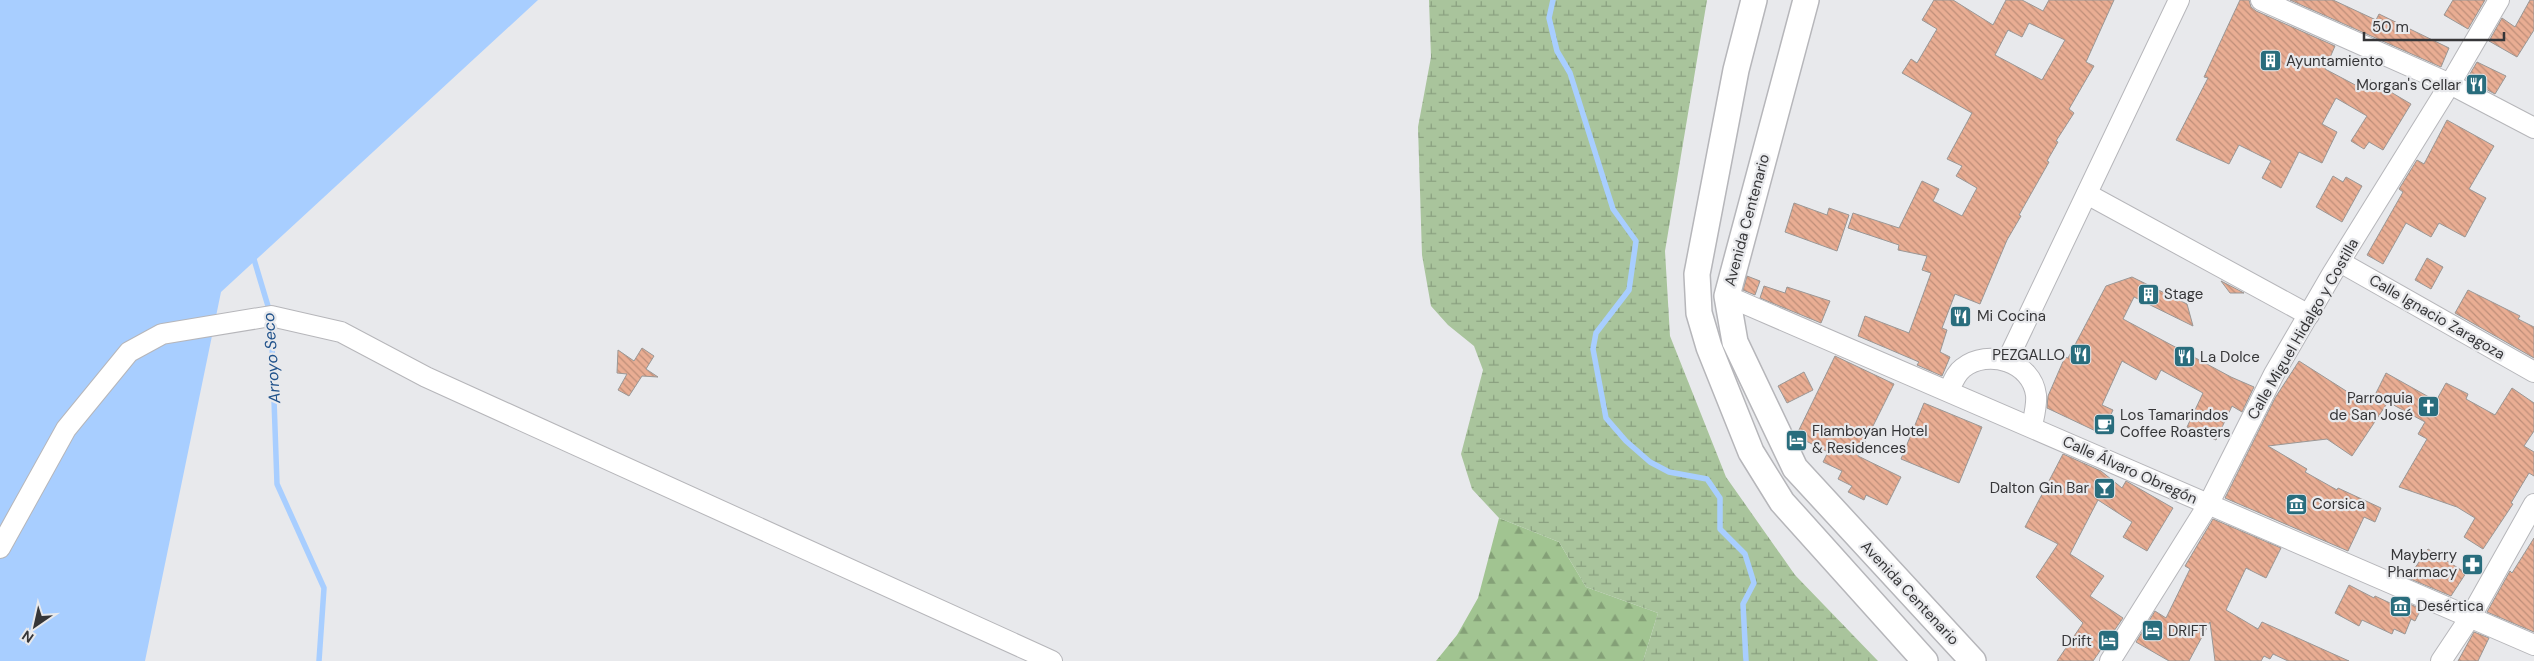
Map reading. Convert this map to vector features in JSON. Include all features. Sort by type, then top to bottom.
[{"type":"main road","points":[[1754,0],[1736,70],[1697,274],[1699,313],[1708,347],[1751,452],[1767,481],[1782,502],[1925,661]]},
{"type":"main road","name":"Avenida Centenario","points":[[1806,0],[1727,296],[1735,342],[1795,468],[1973,661]]},
{"type":"street","points":[[2007,361],[2179,0]]},
{"type":"street","points":[[2261,0],[2450,84],[2534,128]]},
{"type":"street","name":"Calle Miguel Hidalgo y Costilla","points":[[2110,661],[2208,505],[2274,374],[2499,0]]},
{"type":"street","points":[[2087,194],[2309,314]]},
{"type":"street","name":"Calle Ignacio Zaragoza","points":[[2340,262],[2534,372]]},
{"type":"street","name":"Calle Álvaro Obregón","points":[[1727,296],[1949,390],[2208,505],[2471,616],[2534,645]]},
{"type":"street","points":[[0,548],[66,430],[129,352],[162,334],[271,316],[341,332],[435,381],[1052,661]]},
{"type":"street","points":[[1949,390],[1963,368],[1977,360],[1992,358],[2007,361],[2021,368],[2030,380],[2036,395],[2032,426]]},
{"type":"street","points":[[2441,661],[2471,616],[2534,504]]},
{"type":"green space","points":[[1429,0],[1707,0],[1665,251],[1670,336],[1726,477],[1795,575],[1878,661],[1643,661],[1658,613],[1586,587],[1559,542],[1499,518],[1472,489],[1461,454],[1483,370],[1474,346],[1448,325],[1431,306],[1422,255],[1418,127],[1431,57]]},
{"type":"green space","points":[[1499,518],[1559,542],[1586,587],[1658,613],[1643,661],[1436,661],[1457,635],[1478,598]]},
{"type":"water","points":[[0,0],[538,0],[221,292],[145,661],[0,661]]},
{"type":"building","points":[[1934,0],[1953,0],[1993,25],[2006,0],[2022,0],[2043,11],[2049,0],[2114,0],[2086,62],[2094,66],[2069,109],[2074,113],[2056,141],[2058,142],[2047,161],[2049,162],[2019,215],[2021,216],[2007,240],[1980,304],[1955,294],[1942,328],[1947,330],[1940,352],[1950,357],[1942,376],[1917,365],[1919,362],[1858,336],[1865,316],[1909,333],[1931,273],[1922,270],[1927,256],[1898,250],[1899,245],[1848,228],[1853,213],[1899,228],[1922,181],[1939,189],[1933,201],[1962,216],[1977,188],[1956,176],[1962,166],[1947,159],[1972,113],[1902,73],[1911,59],[1917,63],[1937,29],[1922,20]],"holes":[[[2029,23],[2065,40],[2042,80],[1995,55],[2008,30],[2022,37]]]},
{"type":"building","points":[[2240,0],[2249,0],[2251,7],[2256,11],[2335,46],[2325,69],[2361,88],[2367,78],[2411,104],[2383,150],[2369,142],[2364,149],[2351,141],[2367,116],[2336,98],[2322,124],[2337,132],[2322,163],[2299,152],[2281,188],[2262,178],[2271,161],[2239,145],[2229,164],[2176,140],[2208,78],[2204,77]]},
{"type":"building","points":[[2290,0],[2333,0],[2376,20],[2379,14],[2449,48],[2441,67]]},
{"type":"building","points":[[2453,0],[2485,0],[2468,29],[2444,15]]},
{"type":"building","points":[[2530,0],[2534,0],[2534,30],[2517,57],[2489,41],[2502,18],[2515,27]]},
{"type":"building","points":[[2477,62],[2506,76],[2495,94],[2467,79]]},
{"type":"building","points":[[2447,120],[2494,146],[2469,189],[2486,198],[2465,237],[2439,223],[2431,237],[2406,223],[2383,264],[2367,255],[2403,192],[2399,189],[2417,160],[2424,164]]},
{"type":"building","points":[[2333,176],[2343,182],[2346,177],[2362,186],[2342,222],[2316,207]]},
{"type":"building","points":[[1794,203],[1827,215],[1829,208],[1849,215],[1837,251],[1785,232]]},
{"type":"building","points":[[2427,258],[2443,267],[2431,289],[2415,280]]},
{"type":"building","points":[[1747,276],[1760,281],[1755,295],[1743,290]]},
{"type":"building","points":[[2132,277],[2187,304],[2193,326],[2134,297],[2123,319],[2231,377],[2254,387],[2242,412],[2232,406],[2216,440],[2187,427],[2203,393],[2161,370],[2156,380],[2122,361],[2102,405],[2113,410],[2102,434],[2047,408],[2048,396],[2065,357],[2068,358],[2106,286]]},
{"type":"building","points":[[2221,281],[2244,293],[2230,293]]},
{"type":"building","points":[[1764,286],[1785,293],[1787,287],[1830,301],[1821,323],[1760,298]]},
{"type":"building","points":[[2468,290],[2520,316],[2518,319],[2534,327],[2534,358],[2455,313]]},
{"type":"building","points":[[642,348],[654,356],[646,369],[658,377],[642,376],[629,396],[618,390],[627,374],[617,373],[618,350],[634,361]]},
{"type":"building","points":[[1835,356],[1894,384],[1858,456],[1901,477],[1887,505],[1866,495],[1864,500],[1848,492],[1852,486],[1838,479],[1842,471],[1823,462],[1828,452],[1796,436]]},
{"type":"building","points":[[2299,361],[2365,403],[2370,395],[2374,397],[2386,373],[2436,401],[2446,383],[2468,394],[2466,399],[2495,415],[2512,388],[2534,403],[2534,431],[2524,446],[2534,452],[2534,476],[2529,473],[2511,503],[2513,504],[2483,549],[2464,537],[2475,518],[2457,507],[2399,487],[2427,439],[2418,434],[2425,422],[2388,402],[2352,456],[2327,439],[2268,446],[2307,469],[2305,472],[2337,490],[2338,488],[2381,508],[2375,522],[2364,517],[2348,551],[2225,498],[2275,398]]},
{"type":"building","points":[[1804,372],[1813,390],[1787,403],[1778,386]]},
{"type":"building","points":[[1924,403],[1982,427],[1959,483],[1901,459]]},
{"type":"building","points":[[2063,454],[2101,471],[2122,488],[2126,481],[2173,508],[2147,551],[2123,537],[2132,522],[2098,500],[2070,554],[2104,576],[2090,596],[2123,618],[2093,661],[2057,661],[2083,623],[2036,577],[2058,544],[2025,527]]},
{"type":"building","points":[[2213,519],[2281,548],[2266,578],[2246,568],[2226,610],[2258,629],[2262,622],[2349,661],[2288,661],[2273,654],[2270,659],[2264,656],[2261,661],[2215,661],[2210,622],[2189,661],[2169,661],[2136,642],[2155,611],[2166,618],[2190,569],[2185,566]]},
{"type":"building","points":[[2534,538],[2534,632],[2487,612],[2510,571],[2512,573]]},
{"type":"building","points":[[2428,549],[2466,573],[2451,596],[2408,578]]},
{"type":"building","points":[[2349,585],[2374,598],[2375,596],[2390,603],[2394,597],[2421,609],[2415,621],[2411,619],[2405,634],[2394,629],[2392,634],[2362,620],[2359,626],[2335,613]]},
{"type":"building","points":[[2474,632],[2489,638],[2478,661],[2458,661]]},
{"type":"waterway","points":[[1553,0],[1549,18],[1557,51],[1570,73],[1613,209],[1636,241],[1629,290],[1596,333],[1593,349],[1606,418],[1626,441],[1650,462],[1669,472],[1707,479],[1720,498],[1720,529],[1745,554],[1754,583],[1743,604],[1746,661]]},
{"type":"waterway","name":"Arroyo Seco","points":[[253,256],[271,316],[277,484],[324,588],[319,661]]},
{"type":"place","name":"Ayuntamiento","points":[[2270,61]]},
{"type":"place","name":"Morgan's Cellar","points":[[2477,85]]},
{"type":"place","name":"Stage","points":[[2148,294]]},
{"type":"place","name":"Mi Cocina","points":[[1961,316]]},
{"type":"place","name":"PEZGALLO","points":[[2081,355]]},
{"type":"place","name":"La Dolce","points":[[2184,357]]},
{"type":"place","name":"Parroquia de San José","points":[[2429,407]]},
{"type":"place","name":"Los Tamarindos Coffee Roasters","points":[[2104,424]]},
{"type":"place","name":"Flamboyan Hotel & Residences","points":[[1796,440]]},
{"type":"place","name":"Dalton Gin Bar","points":[[2105,488]]},
{"type":"place","name":"Corsica","points":[[2296,504]]},
{"type":"place","name":"Mayberry Pharmacy","points":[[2473,564]]},
{"type":"place","name":"Desértica","points":[[2401,606]]},
{"type":"place","name":"DRIFT","points":[[2152,631]]},
{"type":"place","name":"Drift","points":[[2108,641]]}]
